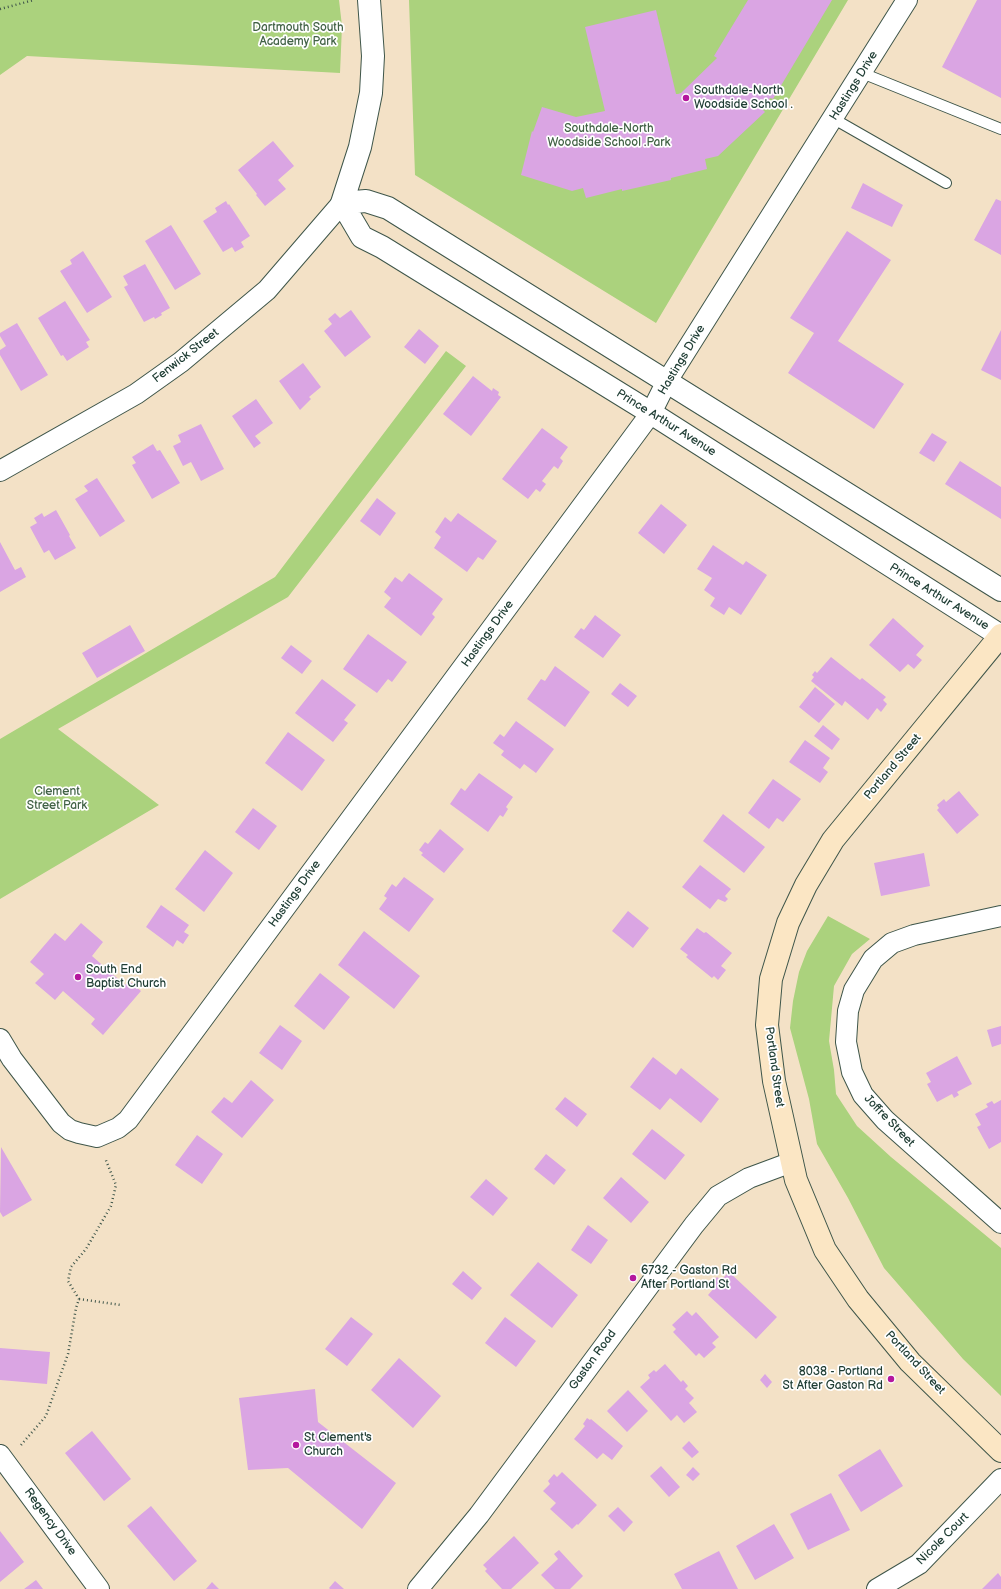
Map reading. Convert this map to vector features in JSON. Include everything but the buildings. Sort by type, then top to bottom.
[{"type":"main road","name":"Portland Street","points":[[1001,635],[833,840],[806,885],[788,923],[772,979],[767,1026],[774,1081],[796,1180],[825,1250],[858,1299],[910,1362],[1001,1451]]},
{"type":"street","points":[[369,0],[373,56],[371,93],[360,147],[342,203],[366,201],[388,208],[1001,590]]},
{"type":"street","name":"Hastings Drive","points":[[97,1137],[118,1128],[128,1120],[651,413],[667,381],[834,119],[907,0]]},
{"type":"street","name":"Prince Arthur Avenue","points":[[342,203],[362,237],[382,246],[651,413],[1001,635]]},
{"type":"street","name":"Fenwick Street","points":[[0,471],[136,394],[181,362],[267,290],[342,203]]},
{"type":"street","name":"Joffre Street","points":[[1001,916],[914,935],[892,943],[873,959],[854,990],[848,1011],[846,1042],[852,1072],[863,1095],[891,1125],[1001,1224]]},
{"type":"street","points":[[0,1039],[6,1062],[61,1123],[70,1130],[97,1137]]},
{"type":"street","name":"Gaston Road","points":[[418,1589],[479,1515],[694,1225],[718,1196],[749,1178],[792,1162]]},
{"type":"street","name":"Regency Drive","points":[[3,1459],[100,1589]]},
{"type":"street","name":"Nicole Court","points":[[877,1589],[919,1564],[1001,1479]]},
{"type":"lane","points":[[862,73],[1001,129]]},
{"type":"lane","points":[[834,119],[946,183]]},
{"type":"path","points":[[0,10],[34,0]]},
{"type":"path","points":[[3,1459],[46,1416],[68,1354],[79,1299],[68,1281],[72,1267],[86,1249],[111,1206],[116,1185],[97,1137]]},
{"type":"path","points":[[79,1299],[121,1305]]},
{"type":"green space","name":"Dartmouth South Academy Park","points":[[0,0],[339,0],[342,26],[340,73],[27,56],[0,75]]},
{"type":"green space","name":"Southdale-North Woodside School .Park","points":[[409,0],[848,0],[656,323],[415,175]]},
{"type":"green space","name":"Clement Street Park","points":[[446,351],[466,366],[288,597],[58,729],[159,805],[0,899],[0,739],[275,577]]},
{"type":"green space","points":[[828,916],[870,939],[852,954],[834,986],[829,1041],[836,1094],[857,1126],[891,1157],[1001,1248],[1001,1396],[963,1359],[884,1268],[848,1198],[817,1144],[809,1099],[790,1028],[793,1001],[799,972],[807,951]]},
{"type":"place","name":"Southdale-North Woodside School .","points":[[686,98]]},
{"type":"place","name":"South End Baptist Church","points":[[78,977]]},
{"type":"place","name":"6732 - Gaston Rd After Portland St","points":[[633,1278]]},
{"type":"place","name":"8038 - Portland St After Gaston Rd","points":[[891,1379]]},
{"type":"place","name":"St Clement's Church","points":[[296,1445]]}]
